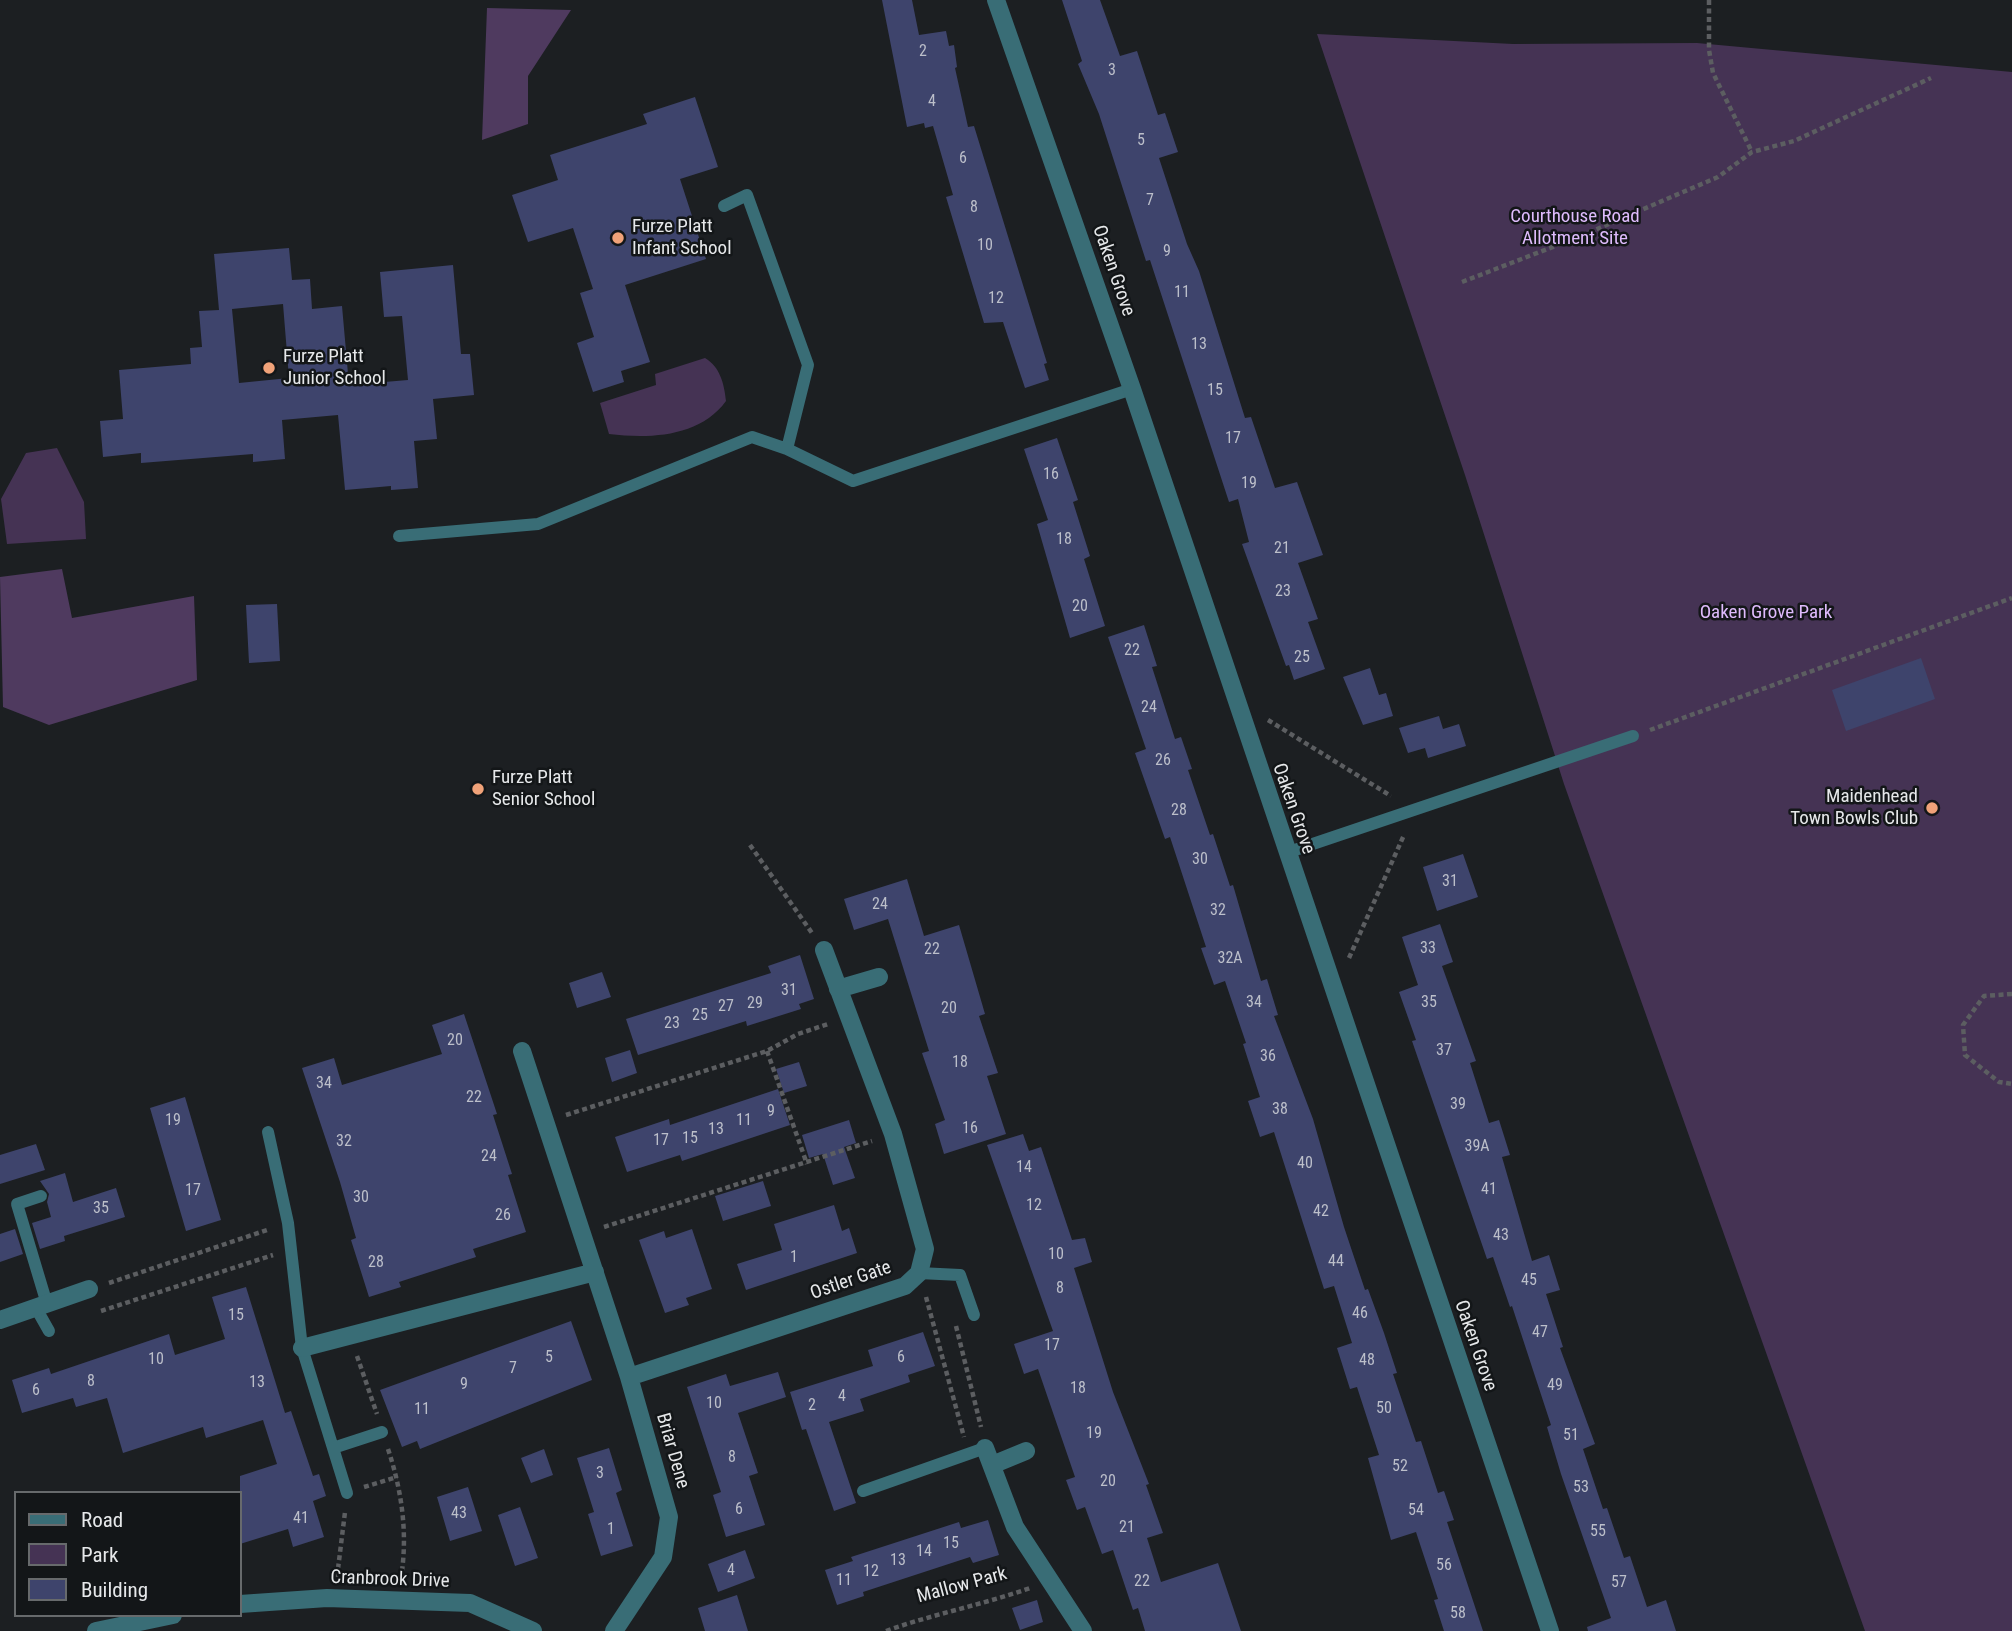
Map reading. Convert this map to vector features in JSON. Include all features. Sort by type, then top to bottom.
[{"type":"street","name":"Oaken Grove","points":[[996,0],[1132,389],[1549,1631]]},
{"type":"street","name":"Ostler Gate","points":[[629,1377],[905,1286],[919,1273],[925,1249],[893,1134],[824,950]]},
{"type":"street","points":[[838,989],[879,977]]},
{"type":"street","name":"Briar Dene","points":[[522,1051],[629,1377],[669,1517],[663,1557],[614,1631]]},
{"type":"street","points":[[302,1348],[595,1272]]},
{"type":"street","points":[[0,1320],[89,1289]]},
{"type":"street","points":[[977,1451],[992,1465],[1015,1527],[1083,1631]]},
{"type":"street","points":[[992,1465],[1026,1451]]},
{"type":"street","name":"Cranbrook Drive","points":[[242,1604],[335,1598],[470,1603],[533,1631]]},
{"type":"street","points":[[96,1631],[163,1617]]},
{"type":"lane","points":[[724,206],[747,195],[808,365],[787,449]]},
{"type":"lane","points":[[399,536],[538,524],[752,437],[787,449],[853,481],[1132,389]]},
{"type":"lane","points":[[1286,853],[1633,736]]},
{"type":"lane","points":[[268,1132],[288,1223],[302,1348],[347,1493]]},
{"type":"lane","points":[[41,1196],[17,1204],[49,1331]]},
{"type":"lane","points":[[919,1273],[960,1275],[974,1315]]},
{"type":"lane","points":[[333,1448],[382,1432]]},
{"type":"lane","points":[[863,1491],[977,1451]]},
{"type":"path","points":[[1709,0],[1709,50],[1713,72],[1752,152]]},
{"type":"path","points":[[1462,282],[1576,238],[1718,177],[1752,152],[1794,141],[1931,78]]},
{"type":"path","points":[[1633,736],[2012,598]]},
{"type":"path","points":[[750,845],[792,900],[824,950]]},
{"type":"path","points":[[2012,993],[1984,996],[1963,1025],[1965,1055],[1999,1082],[2012,1084]]},
{"type":"path","points":[[547,1123],[767,1051],[797,1034],[849,1017]]},
{"type":"path","points":[[767,1051],[807,1164]]},
{"type":"path","points":[[583,1236],[641,1214],[807,1164],[893,1134]]},
{"type":"path","points":[[89,1289],[288,1223]]},
{"type":"path","points":[[99,1312],[290,1249]]},
{"type":"path","points":[[919,1273],[977,1451]]},
{"type":"path","points":[[953,1318],[977,1451]]},
{"type":"path","points":[[351,1335],[397,1477],[406,1547],[397,1601]]},
{"type":"path","points":[[335,1598],[347,1493],[397,1477]]},
{"type":"path","name":"Mallow Park","points":[[886,1631],[926,1616],[994,1601],[1051,1581]]},
{"type":"green space","name":"Oaken Grove Park","points":[[1317,34],[1513,44],[1697,43],[2012,72],[2012,1631],[1865,1631],[1564,784],[1465,475]]},
{"type":"green space","points":[[705,358],[718,371],[724,388],[726,401],[715,413],[703,422],[673,433],[641,436],[609,434],[600,403],[656,385],[655,374]]},
{"type":"green space","points":[[57,448],[84,502],[86,539],[7,544],[1,499],[26,453]]},
{"type":"shaded area","points":[[487,8],[571,10],[528,76],[528,124],[482,140]]},
{"type":"shaded area","points":[[62,569],[72,618],[194,596],[197,680],[49,725],[3,707],[0,577]]},
{"type":"building","points":[[882,0],[912,0],[919,35],[946,31],[949,46],[954,45],[955,68],[968,127],[974,126],[1047,363],[1044,364],[1049,380],[1025,388],[1003,322],[984,323],[946,197],[953,195],[933,126],[925,128],[924,123],[907,127]]},
{"type":"building","points":[[1062,0],[1100,0],[1120,56],[1137,51],[1158,115],[1165,113],[1178,152],[1159,158],[1187,244],[1199,271],[1245,418],[1251,417],[1275,488],[1297,482],[1323,555],[1298,563],[1318,619],[1308,622],[1325,669],[1294,680],[1289,665],[1286,666],[1242,544],[1249,542],[1238,499],[1229,502],[1150,260],[1146,261],[1099,114],[1078,64],[1082,61]]},
{"type":"building","points":[[695,97],[718,167],[680,179],[706,259],[625,285],[650,362],[621,371],[624,382],[593,392],[577,343],[594,337],[580,293],[593,289],[573,228],[528,242],[512,195],[558,180],[550,155],[647,124],[643,114]]},
{"type":"building","points":[[289,248],[292,280],[310,279],[312,309],[342,306],[349,385],[408,380],[402,316],[384,317],[380,272],[453,265],[461,354],[470,354],[474,395],[433,399],[437,439],[414,441],[418,488],[391,490],[391,486],[345,490],[338,415],[282,420],[285,459],[253,462],[253,454],[141,463],[141,453],[103,457],[100,421],[123,419],[119,370],[191,364],[190,348],[202,347],[199,311],[219,310],[214,254]],"holes":[[[283,304],[289,378],[239,383],[232,309]]]},
{"type":"building","points":[[1057,438],[1078,500],[1073,502],[1090,556],[1084,559],[1105,626],[1070,638],[1037,524],[1048,520],[1024,449]]},
{"type":"building","points":[[277,604],[280,661],[249,663],[246,605]]},
{"type":"building","points":[[1144,625],[1157,666],[1152,667],[1175,739],[1181,737],[1192,769],[1188,770],[1210,835],[1213,834],[1230,886],[1233,885],[1261,981],[1267,979],[1278,1015],[1274,1016],[1313,1119],[1344,1227],[1365,1290],[1368,1289],[1384,1333],[1397,1373],[1393,1374],[1416,1442],[1421,1441],[1438,1493],[1444,1491],[1454,1520],[1447,1522],[1483,1631],[1444,1631],[1434,1600],[1438,1599],[1416,1532],[1391,1540],[1368,1458],[1379,1455],[1357,1387],[1350,1389],[1337,1348],[1352,1343],[1334,1286],[1324,1289],[1274,1132],[1260,1137],[1248,1101],[1260,1097],[1243,1044],[1246,1043],[1225,981],[1214,985],[1201,948],[1206,947],[1170,837],[1165,839],[1135,753],[1146,749],[1108,637]]},
{"type":"building","points":[[1921,658],[1935,699],[1846,731],[1832,690]]},
{"type":"building","points":[[1370,668],[1379,695],[1386,693],[1393,716],[1363,725],[1343,677]]},
{"type":"building","points":[[1439,716],[1443,729],[1459,724],[1466,746],[1428,758],[1425,748],[1408,753],[1399,728]]},
{"type":"building","points":[[1463,854],[1478,897],[1437,911],[1423,867]]},
{"type":"building","points":[[907,879],[924,936],[959,925],[985,1014],[979,1016],[998,1073],[987,1076],[1006,1134],[944,1154],[935,1124],[945,1120],[922,1053],[929,1051],[888,919],[854,930],[844,899]]},
{"type":"building","points":[[1440,924],[1453,962],[1442,966],[1476,1061],[1470,1063],[1489,1123],[1499,1120],[1510,1155],[1502,1157],[1532,1261],[1549,1255],[1560,1290],[1546,1294],[1563,1347],[1560,1348],[1595,1444],[1583,1449],[1603,1509],[1607,1508],[1624,1558],[1630,1556],[1647,1607],[1666,1600],[1676,1631],[1588,1631],[1587,1627],[1611,1618],[1561,1474],[1547,1427],[1551,1425],[1512,1306],[1510,1307],[1493,1257],[1487,1259],[1412,1041],[1416,1040],[1399,992],[1418,985],[1402,937]]},
{"type":"building","points":[[800,955],[814,999],[799,1004],[801,1009],[747,1026],[746,1021],[638,1055],[626,1019],[771,973],[768,966]]},
{"type":"building","points":[[602,972],[611,997],[577,1008],[569,983]]},
{"type":"building","points":[[464,1014],[497,1114],[493,1115],[512,1174],[508,1175],[526,1232],[473,1249],[476,1257],[399,1282],[401,1287],[369,1297],[351,1240],[356,1238],[340,1182],[302,1068],[334,1058],[342,1085],[442,1054],[432,1025]]},
{"type":"building","points":[[630,1050],[637,1073],[612,1082],[605,1058]]},
{"type":"building","points":[[799,1062],[807,1086],[784,1093],[776,1069]]},
{"type":"building","points":[[778,1089],[790,1125],[682,1161],[680,1155],[627,1172],[615,1137],[669,1119],[670,1125]]},
{"type":"building","points":[[185,1097],[221,1220],[186,1231],[150,1108]]},
{"type":"building","points":[[849,1120],[856,1143],[844,1147],[855,1178],[833,1185],[823,1154],[809,1158],[802,1135]]},
{"type":"building","points":[[1023,1134],[1029,1151],[1041,1147],[1072,1240],[1085,1238],[1092,1262],[1074,1268],[1113,1392],[1149,1484],[1146,1485],[1163,1533],[1147,1538],[1161,1582],[1218,1563],[1241,1631],[1145,1631],[1138,1608],[1133,1610],[1113,1550],[1102,1554],[1085,1507],[1077,1510],[1066,1480],[1075,1477],[1038,1369],[1024,1374],[1014,1344],[1053,1331],[987,1145]]},
{"type":"building","points":[[36,1144],[45,1170],[0,1184],[0,1155]]},
{"type":"building","points":[[65,1173],[73,1202],[116,1188],[125,1217],[64,1236],[65,1241],[40,1249],[32,1223],[51,1217],[47,1202],[49,1194],[40,1181]]},
{"type":"building","points":[[763,1181],[771,1206],[723,1221],[715,1196]]},
{"type":"building","points":[[834,1205],[842,1231],[849,1228],[857,1253],[746,1290],[737,1264],[782,1250],[774,1224]]},
{"type":"building","points":[[15,1229],[23,1254],[0,1262],[0,1234]]},
{"type":"building","points":[[692,1229],[712,1289],[686,1298],[689,1305],[665,1313],[639,1240],[664,1231],[666,1238]]},
{"type":"building","points":[[246,1287],[285,1413],[291,1411],[313,1476],[319,1474],[326,1496],[313,1501],[324,1537],[293,1547],[288,1529],[242,1543],[240,1476],[277,1464],[263,1420],[206,1438],[203,1427],[123,1453],[107,1398],[76,1407],[73,1398],[22,1413],[12,1380],[49,1368],[51,1374],[169,1334],[175,1355],[225,1339],[212,1297]]},
{"type":"building","points":[[571,1321],[592,1380],[420,1449],[417,1441],[402,1447],[380,1390]]},
{"type":"building","points":[[923,1332],[935,1366],[908,1375],[910,1382],[860,1399],[864,1411],[829,1422],[856,1503],[834,1511],[806,1429],[802,1430],[790,1392],[873,1366],[868,1350]]},
{"type":"building","points":[[778,1372],[786,1397],[738,1413],[758,1473],[749,1476],[765,1525],[726,1537],[713,1495],[721,1492],[687,1387],[726,1374],[730,1386]]},
{"type":"building","points":[[609,1448],[622,1490],[616,1493],[633,1546],[601,1556],[588,1514],[594,1512],[577,1458]]},
{"type":"building","points":[[544,1449],[553,1475],[531,1483],[521,1458]]},
{"type":"building","points":[[468,1487],[482,1531],[450,1541],[437,1497]]},
{"type":"building","points":[[520,1507],[538,1558],[515,1566],[498,1515]]},
{"type":"building","points":[[988,1520],[999,1555],[973,1563],[970,1557],[863,1592],[864,1596],[837,1605],[825,1570],[853,1561],[851,1557],[959,1522],[961,1528]]},
{"type":"building","points":[[745,1550],[755,1578],[718,1592],[708,1564]]},
{"type":"building","points":[[737,1595],[748,1631],[705,1631],[698,1608]]},
{"type":"building","points":[[1037,1600],[1043,1622],[1020,1630],[1012,1608]]},
{"type":"place","name":"Furze Platt Infant School","points":[[618,238]]},
{"type":"place","name":"Furze Platt Junior School","points":[[269,368]]},
{"type":"place","name":"Furze Platt Senior School","points":[[478,789]]},
{"type":"place","name":"Maidenhead Town Bowls Club","points":[[1932,808]]},
{"type":"park label","name":"Courthouse Road Allotment Site","points":[[1575,228]]}]
